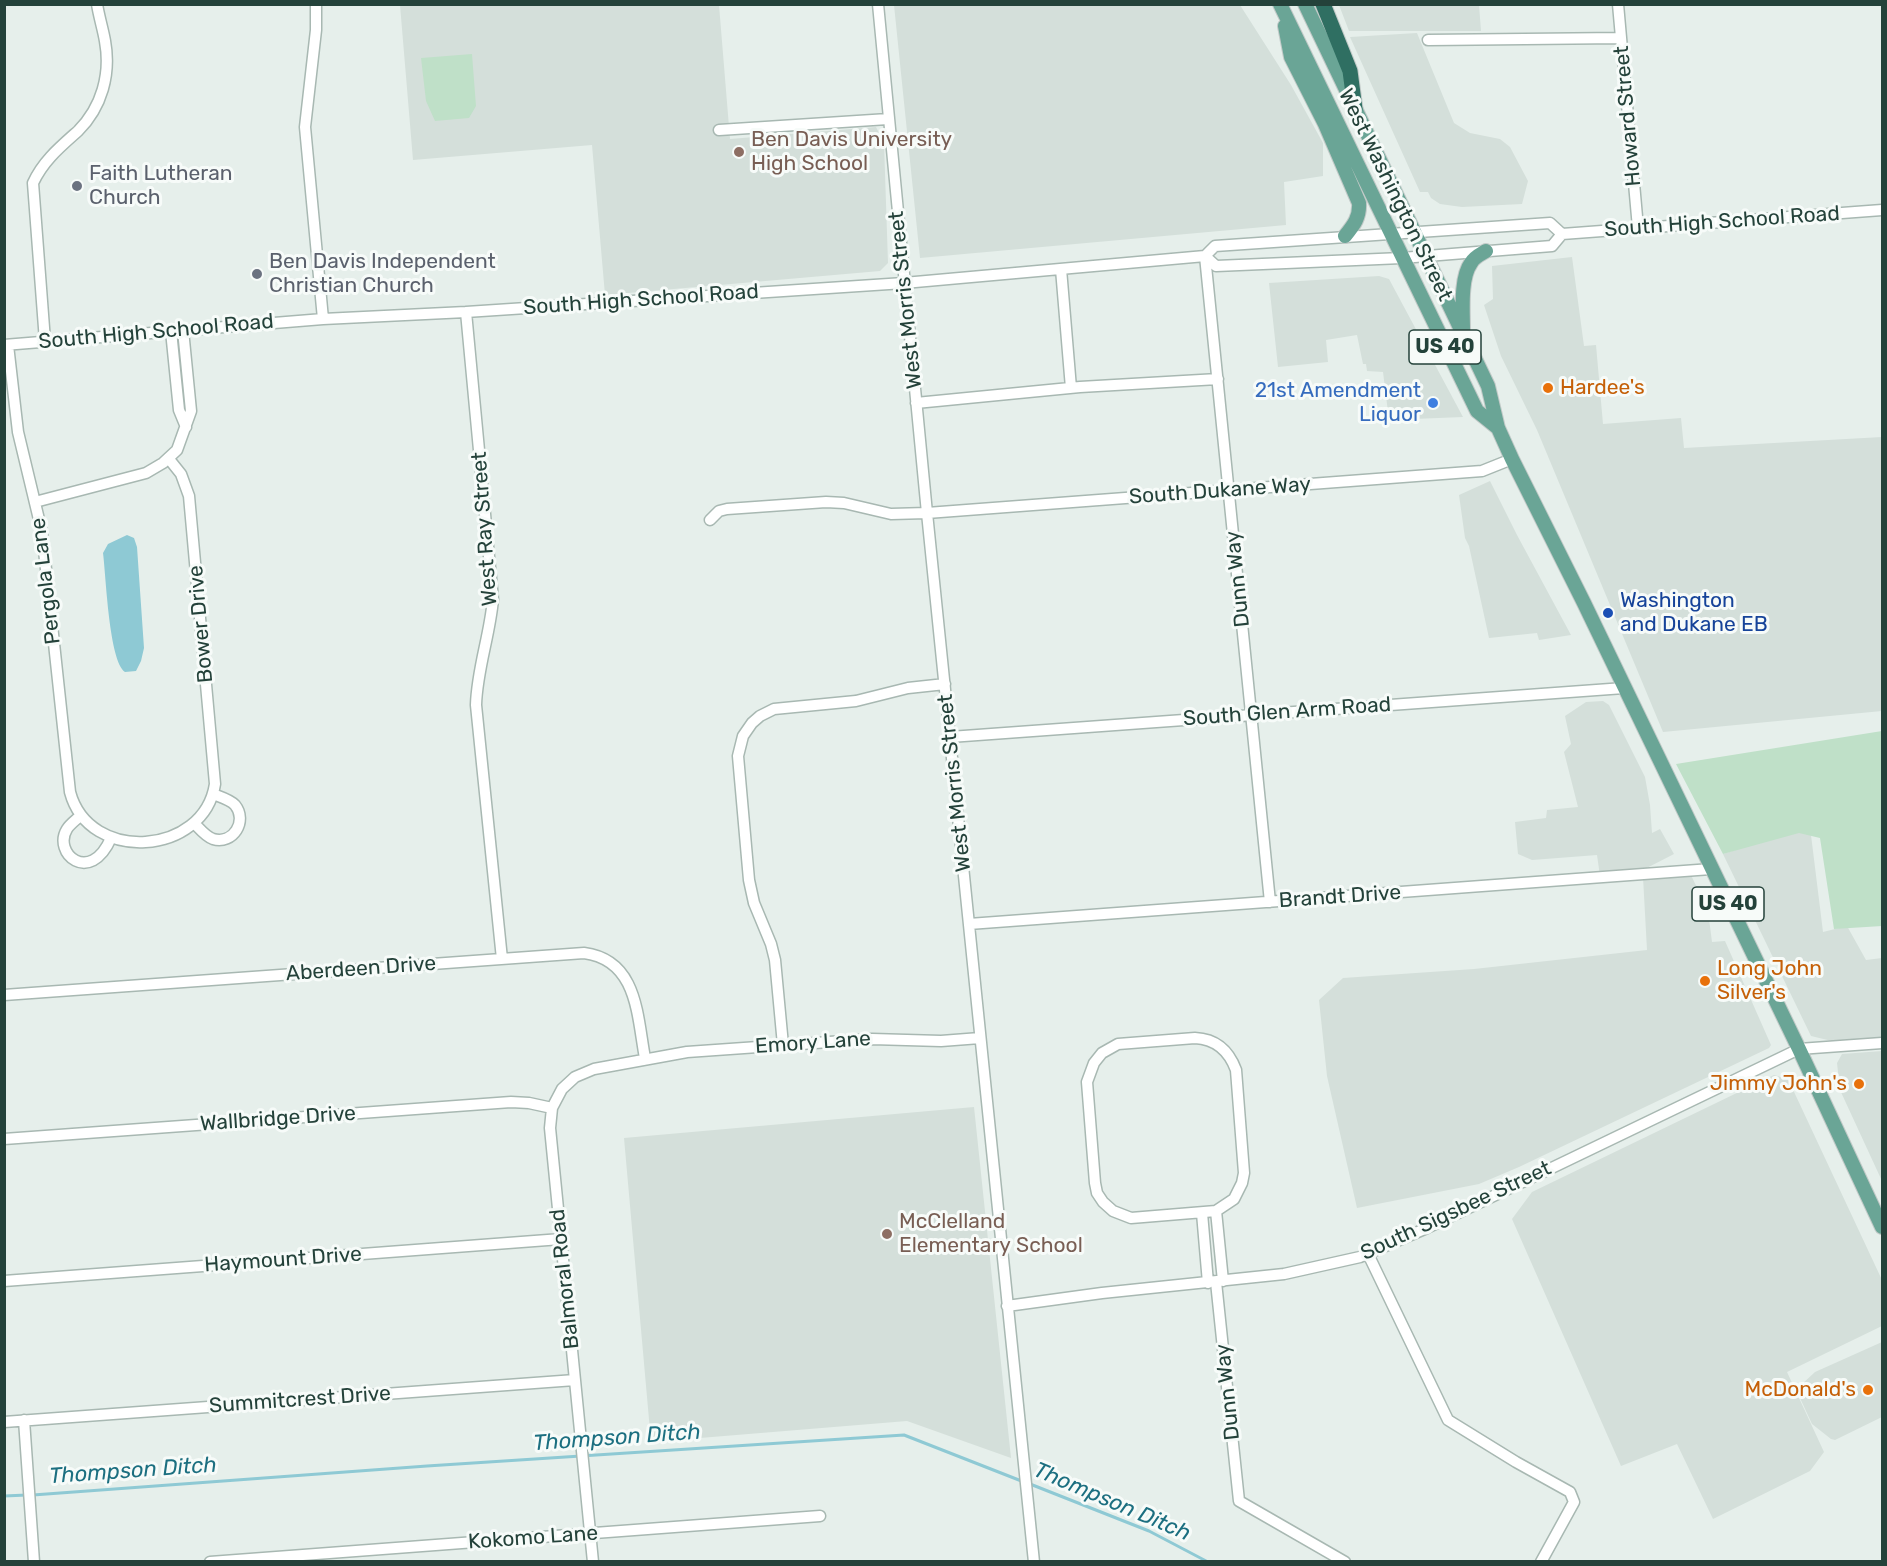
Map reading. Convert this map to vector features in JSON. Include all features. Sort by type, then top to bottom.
[{"type":"highway","points":[[1323,4],[1350,71],[1355,109]]},
{"type":"main road","name":"West Washington Street","points":[[1305,4],[1488,386],[1498,428],[1512,459],[1877,1205],[1882,1227]]},
{"type":"main road","name":"West Washington Street","points":[[1281,5],[1476,411],[1498,428]]},
{"type":"main road","points":[[1281,5],[1291,57],[1325,124],[1359,203],[1356,221],[1345,236]]},
{"type":"main road","points":[[1463,333],[1466,275],[1472,261],[1486,251]]},
{"type":"street","points":[[45,341],[33,183],[40,167],[86,122],[101,95],[107,57],[97,4]]},
{"type":"street","points":[[316,4],[316,30],[305,127],[323,319]]},
{"type":"street","name":"West Morris Street","points":[[878,4],[927,513],[1034,1562]]},
{"type":"street","name":"Howard Street","points":[[1618,4],[1638,228]]},
{"type":"street","points":[[1428,40],[1621,38]]},
{"type":"street","points":[[719,130],[888,119]]},
{"type":"street","name":"South High School Road","points":[[1205,256],[1216,266],[1402,258],[1552,246],[1562,234],[1882,210]]},
{"type":"street","name":"South High School Road","points":[[6,345],[323,319],[466,312],[904,283],[1205,256],[1215,246],[1345,236],[1550,223],[1562,234]]},
{"type":"street","name":"Dunn Way","points":[[1205,256],[1270,902]]},
{"type":"street","points":[[1061,269],[1071,388]]},
{"type":"street","name":"West Ray Street","points":[[466,312],[493,599],[476,705],[502,959]]},
{"type":"street","points":[[35,502],[144,473],[169,459],[177,450],[191,411],[183,330]]},
{"type":"street","points":[[171,331],[179,410],[186,428]]},
{"type":"street","name":"Pergola Lane","points":[[6,345],[18,432],[42,532],[71,796],[81,816],[93,829],[111,838],[128,841],[147,840]]},
{"type":"street","points":[[916,403],[1071,388],[1218,379]]},
{"type":"street","name":"Bower Drive","points":[[147,840],[173,836],[194,823],[205,812],[213,794],[215,776],[189,496],[181,474],[169,459]]},
{"type":"street","name":"South Dukane Way","points":[[710,520],[719,511],[727,509],[817,502],[844,503],[891,514],[927,513],[1482,471],[1512,459]]},
{"type":"street","points":[[783,1045],[775,960],[754,903],[749,880],[738,752],[745,732],[764,713],[779,707],[863,700],[912,687],[945,684]]},
{"type":"street","name":"South Glen Arm Road","points":[[950,737],[1624,688]]},
{"type":"street","points":[[194,823],[207,836],[219,840],[229,837],[238,828],[240,815],[237,807],[231,801],[213,794]]},
{"type":"street","points":[[81,816],[68,827],[63,839],[64,847],[71,858],[83,862],[95,860],[102,855],[111,838]]},
{"type":"street","name":"Brandt Drive","points":[[969,924],[1711,869]]},
{"type":"street","name":"Aberdeen Drive","points":[[4,995],[580,953],[597,956],[610,962],[623,974],[633,993],[645,1058]]},
{"type":"street","name":"Emory Lane","points":[[645,1058],[687,1052],[872,1039],[941,1041],[981,1038]]},
{"type":"street","points":[[1196,1038],[1208,1040],[1219,1046],[1231,1058],[1236,1070],[1244,1173],[1238,1192],[1230,1202],[1216,1211],[1131,1218],[1117,1213],[1106,1205],[1097,1193],[1087,1086],[1088,1075],[1096,1059],[1110,1048],[1127,1043],[1196,1038]]},
{"type":"street","name":"South Sigsbee Street","points":[[1007,1306],[1102,1293],[1292,1273],[1368,1254],[1427,1228],[1799,1049],[1882,1043]]},
{"type":"street","points":[[552,1108],[562,1089],[582,1073],[645,1058]]},
{"type":"street","name":"Wallbridge Drive","points":[[4,1139],[516,1102],[552,1108]]},
{"type":"street","name":"Balmoral Road","points":[[552,1108],[550,1128],[593,1562]]},
{"type":"street","points":[[1216,1211],[1216,1282]]},
{"type":"street","points":[[1202,1213],[1216,1282]]},
{"type":"street","name":"Haymount Drive","points":[[4,1281],[561,1239]]},
{"type":"street","points":[[1368,1254],[1448,1420],[1570,1492],[1574,1502],[1541,1562]]},
{"type":"street","name":"Dunn Way","points":[[1216,1282],[1239,1501],[1345,1562]]},
{"type":"street","name":"Summitcrest Drive","points":[[4,1422],[575,1380]]},
{"type":"street","points":[[24,1420],[34,1562]]},
{"type":"street","name":"Kokomo Lane","points":[[210,1562],[820,1516]]},
{"type":"shaded area","name":"Ben Davis University High School","points":[[400,5],[719,5],[730,139],[876,127],[884,143],[888,263],[880,271],[605,295],[592,145],[413,160]]},
{"type":"shaded area","points":[[894,5],[1240,5],[1291,85],[1323,143],[1323,176],[1284,182],[1286,225],[920,258]]},
{"type":"shaded area","points":[[1339,5],[1479,5],[1481,31],[1349,31]]},
{"type":"shaded area","points":[[1417,33],[1454,123],[1470,133],[1500,139],[1510,147],[1528,181],[1522,204],[1462,207],[1440,204],[1431,198],[1428,192],[1420,192],[1350,37]]},
{"type":"shaded area","points":[[1572,257],[1584,346],[1596,345],[1603,424],[1681,418],[1684,448],[1882,437],[1882,711],[1663,732],[1537,430],[1501,356],[1484,305],[1493,299],[1492,266]]},
{"type":"shaded area","points":[[1379,276],[1389,279],[1463,417],[1389,420],[1383,372],[1367,371],[1366,364],[1363,364],[1357,335],[1326,340],[1328,362],[1278,367],[1269,283]]},
{"type":"shaded area","points":[[1490,481],[1571,635],[1539,640],[1537,633],[1489,638],[1469,546],[1465,538],[1459,495]]},
{"type":"shaded area","points":[[1603,701],[1609,705],[1645,777],[1652,833],[1660,829],[1674,854],[1639,872],[1600,876],[1597,855],[1532,860],[1518,854],[1515,822],[1546,818],[1547,810],[1578,807],[1564,752],[1571,744],[1565,716],[1586,702]]},
{"type":"shaded area","points":[[1799,829],[1811,835],[1823,932],[1847,926],[1866,960],[1882,958],[1882,1037],[1836,1042],[1811,1036],[1723,854]]},
{"type":"shaded area","points":[[1691,875],[1708,911],[1712,942],[1725,941],[1771,1045],[1769,1048],[1479,1184],[1357,1208],[1327,1076],[1319,1000],[1343,978],[1474,969],[1647,950],[1643,877]]},
{"type":"shaded area","points":[[1882,1051],[1882,1181],[1840,1090],[1837,1063],[1842,1054]]},
{"type":"shaded area","points":[[1774,1075],[1788,1079],[1882,1280],[1882,1326],[1787,1372],[1824,1452],[1810,1471],[1713,1519],[1677,1444],[1621,1466],[1512,1219],[1532,1192]]},
{"type":"shaded area","points":[[974,1107],[1011,1458],[907,1421],[651,1442],[624,1138]]},
{"type":"shaded area","points":[[1882,1342],[1882,1417],[1835,1440],[1831,1439],[1812,1424],[1800,1398],[1801,1385],[1815,1372]]},
{"type":"green space","points":[[472,54],[476,106],[469,118],[435,121],[426,101],[421,58]]},
{"type":"green space","points":[[1882,731],[1882,926],[1834,929],[1820,838],[1799,833],[1723,854],[1676,764]]},
{"type":"water","points":[[127,535],[134,538],[137,547],[144,648],[136,671],[125,672],[115,652],[112,636],[103,553],[108,544]]},
{"type":"waterway","name":"Thompson Ditch","points":[[33,1495],[427,1466],[904,1435],[1024,1482]]},
{"type":"waterway","name":"Thompson Ditch","points":[[1030,1484],[1149,1531],[1208,1562]]},
{"type":"waterway","name":"Thompson Ditch","points":[[4,1496],[27,1495]]},
{"type":"place","name":"Ben Davis University High School","points":[[739,152]]},
{"type":"place","name":"Faith Lutheran Church","points":[[77,186]]},
{"type":"place","name":"Ben Davis Independent Christian Church","points":[[257,274]]},
{"type":"place","name":"Hardee's","points":[[1548,388]]},
{"type":"place","name":"21st Amendment Liquor","points":[[1433,403]]},
{"type":"place","name":"Washington and Dukane EB","points":[[1608,613]]},
{"type":"place","name":"Long John Silver's","points":[[1705,981]]},
{"type":"place","name":"Jimmy John's","points":[[1859,1084]]},
{"type":"place","name":"McClelland Elementary School","points":[[887,1234]]},
{"type":"place","name":"McDonald's","points":[[1868,1390]]}]
